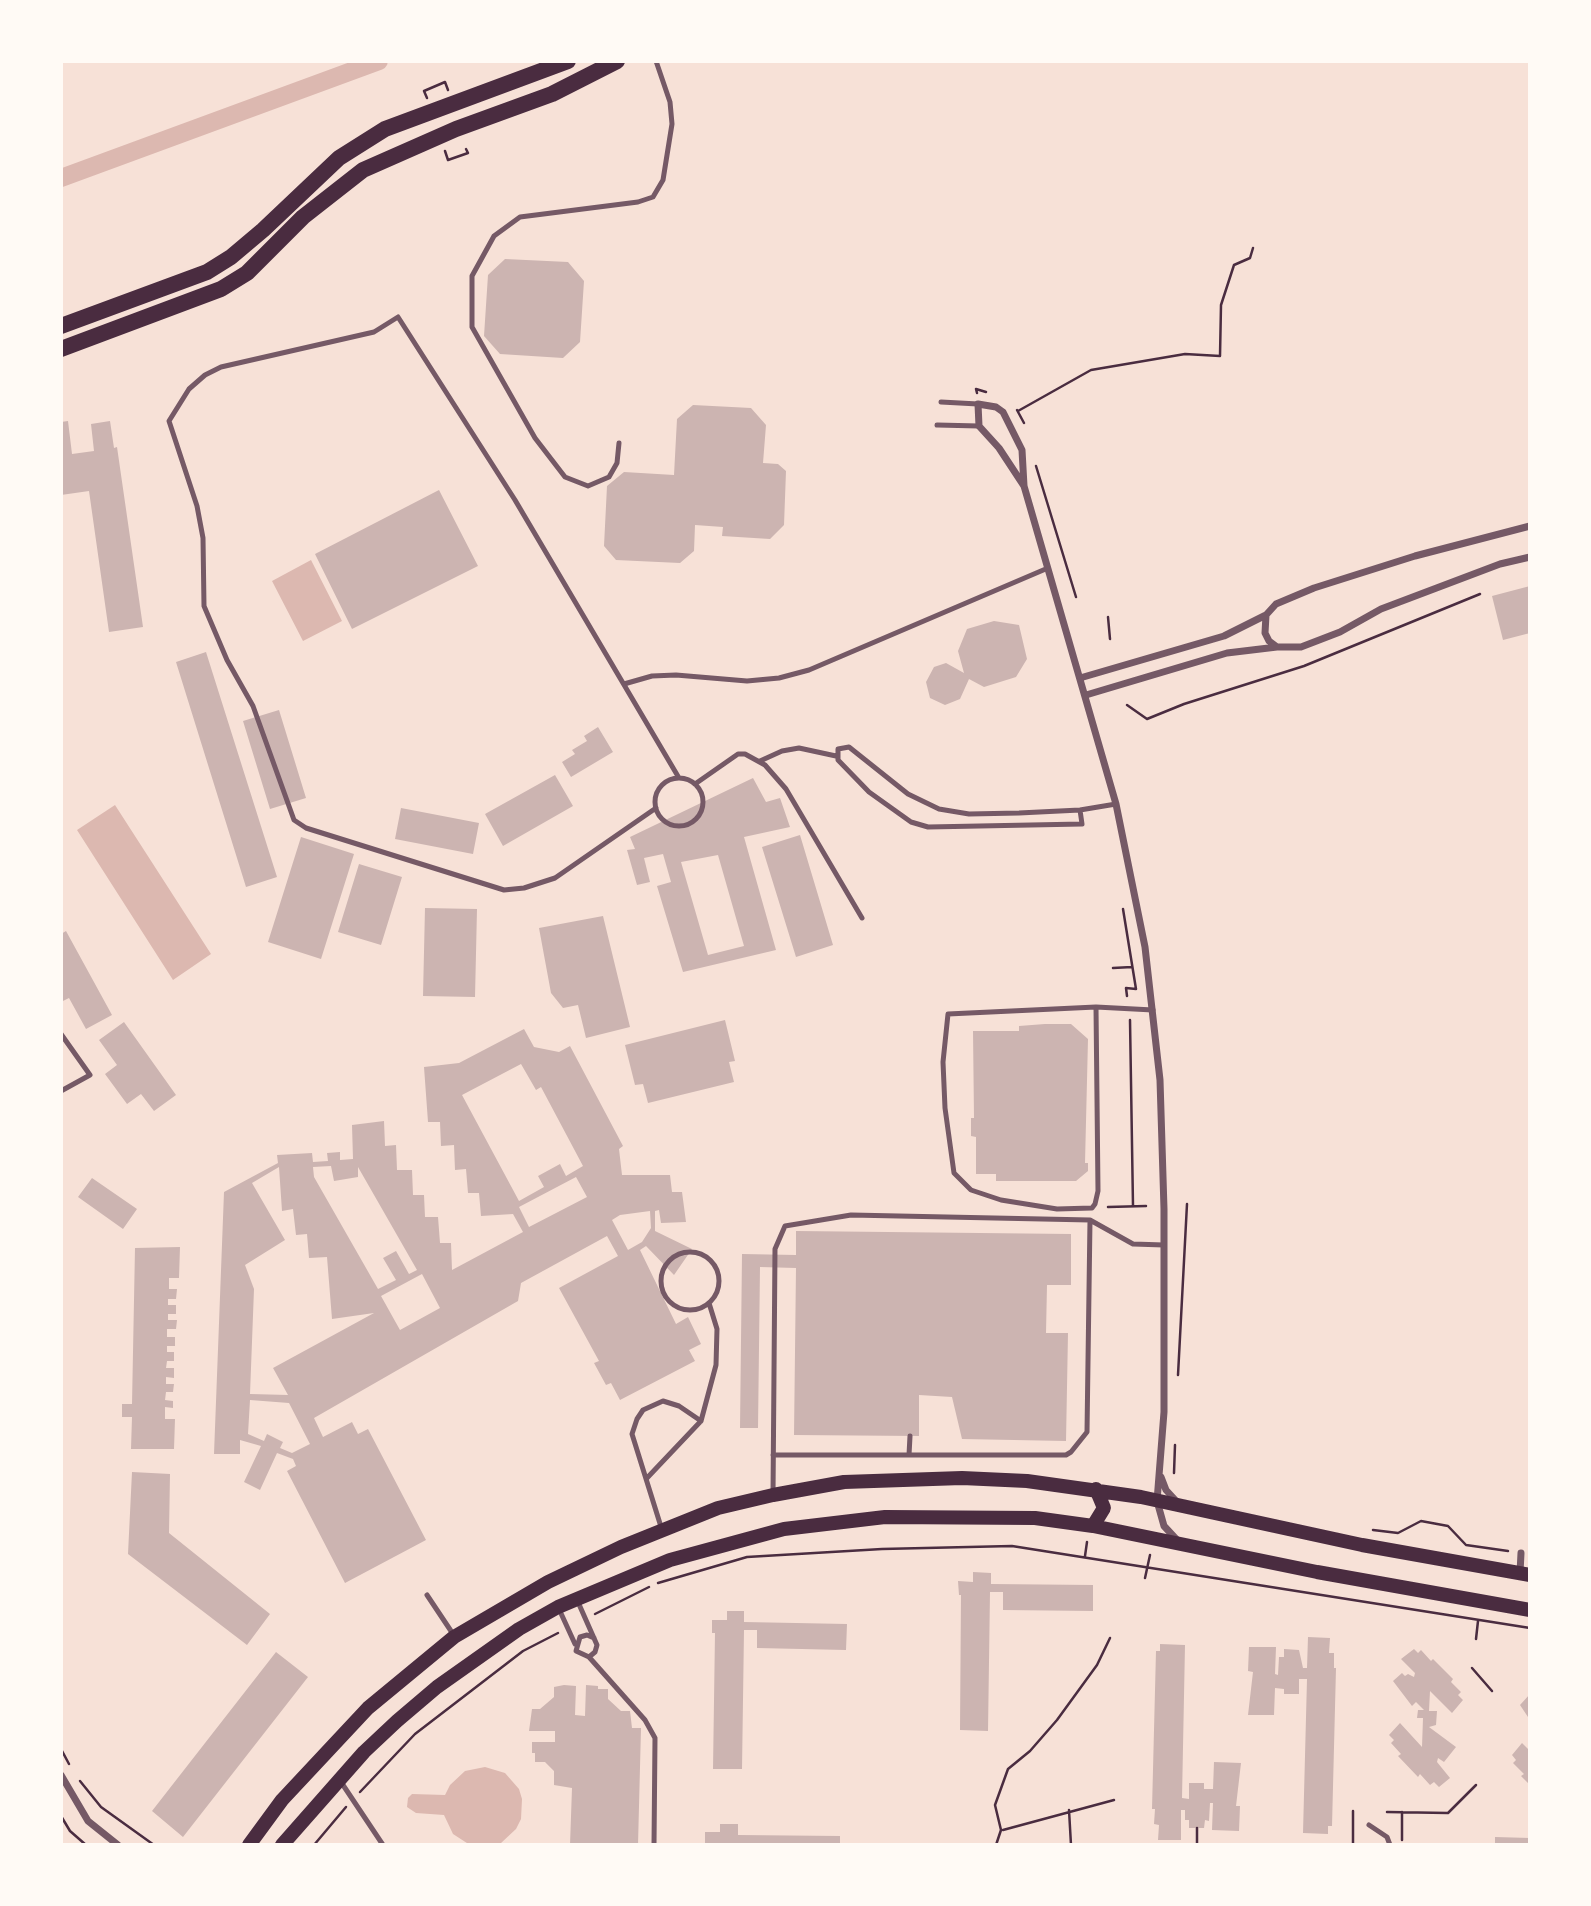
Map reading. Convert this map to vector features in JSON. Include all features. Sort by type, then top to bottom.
[{"type":"main road","points":[[61,326],[207,272],[231,257],[263,230],[339,158],[385,129],[568,61]]},
{"type":"main road","points":[[61,349],[221,289],[247,273],[303,217],[363,170],[456,129],[552,94],[618,61]]},
{"type":"main road","points":[[249,1845],[282,1800],[368,1708],[454,1637],[548,1582],[662,1530],[718,1508],[773,1495],[844,1482],[962,1478],[1027,1481],[1096,1489],[1362,1545],[1525,1574]]},
{"type":"main road","points":[[1093,1526],[1104,1508],[1096,1489]]},
{"type":"main road","points":[[282,1845],[339,1780],[397,1721],[438,1686],[519,1629],[558,1607],[681,1556],[762,1534],[825,1522],[885,1517],[1035,1518],[1093,1526],[1308,1570],[1530,1610]]},
{"type":"street","points":[[1024,486],[999,448],[979,426],[978,404],[996,407],[1003,412],[1016,432],[1022,450],[1024,486],[1116,804],[1145,947],[1160,1080],[1164,1245],[1164,1412],[1157,1501],[1164,1526],[1181,1544]]},
{"type":"street","points":[[1080,678],[1224,636],[1266,614],[1276,604],[1314,588],[1415,556],[1530,526]]},
{"type":"street","points":[[1086,695],[1227,653],[1301,647],[1340,632],[1381,609],[1500,564],[1530,557]]},
{"type":"street","points":[[1266,614],[1265,633],[1277,647]]},
{"type":"street","points":[[1161,1476],[1166,1490],[1182,1507]]},
{"type":"street","points":[[1521,1553],[1525,1574]]},
{"type":"street","points":[[61,1775],[88,1821],[118,1845]]},
{"type":"lane","points":[[619,443],[617,463],[609,477],[588,486],[565,477],[535,438],[472,327],[472,276],[494,236],[520,216],[638,202],[653,197],[663,180],[672,124],[670,102],[656,61]]},
{"type":"lane","points":[[656,808],[665,822],[680,827],[689,825],[701,814],[703,806],[700,790],[695,783],[679,778],[515,500],[398,317],[374,332],[221,367],[205,375],[190,390],[169,421],[197,506],[203,538],[204,606],[227,660],[253,706],[294,820],[306,828],[504,890],[524,888],[555,878],[656,808],[660,788],[679,778]]},
{"type":"lane","points":[[941,402],[978,404]]},
{"type":"lane","points":[[937,425],[979,426]]},
{"type":"lane","points":[[624,684],[652,676],[676,675],[747,681],[779,678],[809,670],[1048,568]]},
{"type":"lane","points":[[836,756],[838,749],[849,747],[908,794],[939,809],[969,814],[1080,810],[1116,804]]},
{"type":"lane","points":[[760,761],[799,748],[836,756],[869,792],[891,810],[911,822],[928,827],[1082,824],[1080,810]]},
{"type":"lane","points":[[695,783],[738,754],[745,754],[760,761],[786,789],[862,918]]},
{"type":"lane","points":[[1096,1007],[1098,1191],[1095,1204],[1091,1208],[1057,1209],[1002,1200],[971,1190],[954,1173],[945,1108],[943,1062],[947,1014],[1096,1007],[1153,1010]]},
{"type":"lane","points":[[61,1034],[90,1075],[61,1091]]},
{"type":"lane","points":[[773,1495],[775,1249],[785,1226],[851,1215],[1090,1220],[1133,1244],[1164,1245]]},
{"type":"lane","points":[[773,1455],[1066,1455],[1085,1437],[1090,1220]]},
{"type":"lane","points":[[696,1251],[708,1257],[716,1267],[720,1280],[717,1293],[709,1304],[697,1310],[684,1310],[672,1304],[664,1294],[660,1281],[663,1268],[671,1258],[683,1252],[696,1251]]},
{"type":"lane","points":[[647,1478],[701,1421],[716,1365],[716,1329],[709,1304]]},
{"type":"lane","points":[[662,1530],[632,1434],[643,1410],[663,1401],[673,1402],[701,1421]]},
{"type":"lane","points":[[909,1455],[910,1436]]},
{"type":"lane","points":[[427,1595],[454,1637]]},
{"type":"lane","points":[[577,1599],[597,1645],[595,1652],[589,1657]]},
{"type":"lane","points":[[558,1607],[576,1651],[589,1657],[645,1720],[655,1738],[654,1845]]},
{"type":"lane","points":[[575,1644],[579,1637],[587,1635],[594,1638]]},
{"type":"lane","points":[[339,1780],[383,1845]]},
{"type":"lane","points":[[1369,1825],[1387,1837],[1390,1845]]},
{"type":"path","points":[[424,91],[445,82],[449,92]]},
{"type":"path","points":[[448,160],[468,153],[466,149]]},
{"type":"path","points":[[1018,411],[1091,370],[1185,354],[1220,356],[1221,304],[1234,265],[1250,258],[1254,248]]},
{"type":"path","points":[[1127,705],[1147,719],[1304,666],[1480,594]]},
{"type":"path","points":[[1108,617],[1110,639]]},
{"type":"path","points":[[1123,907],[1136,989],[1126,988],[1132,1041],[1133,1206]]},
{"type":"path","points":[[1113,968],[1132,967]]},
{"type":"path","points":[[1177,1380],[1187,1204]]},
{"type":"path","points":[[1108,1207],[1146,1206]]},
{"type":"path","points":[[1175,1433],[1175,1482]]},
{"type":"path","points":[[1361,1528],[1398,1533],[1421,1521],[1448,1526],[1466,1545],[1521,1553]]},
{"type":"path","points":[[585,1619],[654,1584],[747,1557],[882,1549],[1012,1546],[1530,1628]]},
{"type":"path","points":[[1144,1578],[1149,1555]]},
{"type":"path","points":[[1476,1639],[1480,1600]]},
{"type":"path","points":[[314,1845],[353,1799],[415,1734],[523,1651],[567,1629]]},
{"type":"path","points":[[996,1845],[1002,1830],[995,1805],[1008,1769],[1030,1751],[1057,1720],[1097,1665],[1110,1638]]},
{"type":"path","points":[[1472,1668],[1492,1691]]},
{"type":"path","points":[[61,1749],[73,1772],[101,1807],[154,1845]]},
{"type":"path","points":[[1387,1812],[1448,1813],[1476,1785]]},
{"type":"path","points":[[1002,1830],[1114,1800]]},
{"type":"path","points":[[1069,1810],[1071,1845]]},
{"type":"path","points":[[1353,1811],[1353,1845]]},
{"type":"path","points":[[1401,1845],[1402,1812]]},
{"type":"path","points":[[61,1816],[71,1831],[86,1845]]},
{"type":"path","points":[[1196,1845],[1197,1828]]},
{"type":"shaded area","points":[[311,560],[342,621],[303,641],[272,581]]},
{"type":"shaded area","points":[[115,805],[211,954],[173,980],[77,830]]},
{"type":"shaded area","points":[[485,1767],[505,1773],[519,1789],[522,1799],[521,1819],[516,1829],[501,1843],[470,1845],[453,1834],[444,1815],[416,1813],[407,1807],[408,1798],[412,1794],[445,1795],[450,1785],[465,1771]]},
{"type":"building","points":[[505,259],[568,262],[584,281],[580,342],[563,358],[500,354],[484,336],[488,275]]},
{"type":"building","points":[[693,405],[751,408],[766,425],[763,463],[778,464],[786,471],[784,525],[770,539],[722,536],[723,527],[695,525],[694,551],[680,563],[616,560],[604,546],[607,486],[624,472],[674,475],[677,419]]},
{"type":"building","points":[[68,421],[72,454],[94,451],[91,424],[110,421],[114,448],[117,447],[143,627],[109,632],[89,491],[61,495],[61,422]]},
{"type":"building","points":[[439,490],[478,566],[352,629],[315,554]]},
{"type":"building","points":[[1530,586],[1530,633],[1503,640],[1492,596]]},
{"type":"building","points":[[994,621],[1019,625],[1027,659],[1016,677],[984,687],[969,679],[960,699],[945,705],[930,698],[926,682],[934,667],[946,663],[964,673],[958,651],[967,629]]},
{"type":"building","points":[[206,652],[277,877],[246,887],[176,662]]},
{"type":"building","points":[[279,710],[306,798],[270,809],[243,721]]},
{"type":"building","points":[[598,727],[613,752],[571,777],[562,762],[575,754],[572,750],[587,741],[584,736]]},
{"type":"building","points":[[555,775],[573,806],[503,846],[485,814]]},
{"type":"building","points":[[753,778],[766,802],[780,798],[790,827],[744,837],[776,950],[683,972],[657,886],[671,882],[663,854],[644,858],[650,882],[637,885],[627,850],[635,849],[630,837]],"holes":[[[718,855],[744,946],[708,955],[681,862]]]},
{"type":"building","points":[[401,808],[479,823],[473,854],[395,839]]},
{"type":"building","points":[[800,835],[833,945],[796,957],[762,847]]},
{"type":"building","points":[[301,837],[354,854],[321,959],[268,942]]},
{"type":"building","points":[[359,864],[402,877],[381,945],[338,932]]},
{"type":"building","points":[[425,908],[477,909],[475,997],[423,996]]},
{"type":"building","points":[[603,916],[630,1027],[586,1038],[578,1005],[563,1008],[551,993],[539,928]]},
{"type":"building","points":[[66,931],[112,1015],[86,1029],[69,998],[61,1002],[61,934]]},
{"type":"building","points":[[725,1020],[735,1061],[729,1062],[734,1082],[648,1103],[643,1084],[635,1085],[625,1045]]},
{"type":"building","points":[[124,1022],[176,1095],[154,1111],[141,1094],[127,1104],[105,1074],[117,1065],[99,1040]]},
{"type":"building","points":[[1071,1024],[1088,1039],[1085,1163],[1088,1163],[1088,1171],[1076,1181],[996,1181],[996,1174],[976,1174],[976,1137],[971,1136],[971,1118],[974,1118],[973,1031],[1019,1031],[1019,1026]]},
{"type":"building","points":[[524,1029],[534,1047],[559,1052],[570,1046],[623,1146],[619,1149],[622,1175],[670,1175],[672,1192],[682,1192],[686,1222],[661,1223],[659,1210],[655,1211],[655,1231],[692,1249],[674,1275],[646,1246],[640,1250],[676,1324],[688,1317],[701,1344],[689,1350],[695,1361],[620,1400],[611,1383],[606,1385],[594,1363],[599,1361],[559,1288],[618,1256],[607,1236],[521,1283],[518,1301],[314,1418],[323,1437],[352,1422],[358,1434],[368,1429],[426,1540],[345,1583],[287,1471],[296,1466],[293,1459],[277,1453],[260,1490],[244,1482],[261,1446],[240,1440],[240,1454],[214,1454],[224,1192],[278,1163],[277,1155],[312,1153],[313,1162],[328,1161],[327,1153],[340,1152],[340,1160],[353,1159],[352,1125],[384,1121],[385,1146],[396,1145],[397,1170],[412,1170],[413,1195],[424,1195],[425,1217],[438,1217],[440,1243],[451,1243],[452,1270],[523,1232],[513,1214],[481,1216],[479,1193],[468,1193],[466,1169],[455,1170],[454,1145],[441,1146],[440,1122],[428,1122],[424,1067],[459,1063]],"holes":[[[521,1064],[536,1090],[541,1087],[583,1166],[566,1176],[560,1164],[538,1176],[544,1187],[519,1201],[462,1095]],[[331,1166],[334,1181],[358,1177],[358,1167],[417,1270],[409,1274],[396,1251],[383,1258],[396,1280],[378,1289],[314,1177],[313,1167]],[[279,1167],[282,1211],[293,1209],[296,1235],[307,1234],[309,1258],[327,1257],[332,1319],[374,1313],[273,1368],[288,1395],[250,1394],[254,1289],[245,1265],[285,1240],[252,1183]],[[576,1177],[587,1197],[529,1227],[519,1207]],[[650,1211],[651,1228],[642,1242],[628,1250],[612,1220],[620,1215]],[[422,1274],[440,1308],[400,1330],[381,1296]],[[250,1400],[289,1403],[310,1444],[292,1453],[280,1448],[283,1442],[267,1434],[264,1441],[248,1434]]]},
{"type":"building","points":[[92,1178],[137,1209],[123,1229],[78,1197]]},
{"type":"building","points":[[796,1231],[1071,1234],[1071,1285],[1047,1285],[1046,1333],[1068,1333],[1066,1441],[962,1439],[952,1397],[919,1395],[919,1436],[794,1435],[796,1268],[760,1267],[758,1428],[740,1428],[742,1254],[796,1255]]},
{"type":"building","points":[[180,1247],[179,1278],[169,1278],[169,1289],[177,1289],[176,1299],[168,1299],[168,1305],[176,1305],[176,1314],[168,1314],[168,1320],[177,1320],[176,1329],[167,1329],[167,1337],[175,1337],[175,1346],[167,1346],[167,1352],[174,1352],[174,1361],[167,1361],[166,1368],[174,1368],[174,1378],[166,1377],[166,1384],[174,1384],[173,1392],[166,1392],[165,1400],[173,1401],[173,1408],[165,1407],[165,1419],[175,1419],[174,1449],[131,1449],[132,1417],[122,1417],[122,1404],[132,1404],[135,1248]]},
{"type":"building","points":[[132,1472],[170,1474],[169,1533],[270,1614],[247,1645],[128,1554]]},
{"type":"building","points":[[973,1572],[991,1573],[991,1584],[1093,1585],[1093,1611],[1003,1610],[1003,1592],[990,1592],[988,1731],[960,1730],[961,1595],[958,1581],[973,1582]]},
{"type":"building","points":[[727,1611],[744,1611],[744,1622],[847,1624],[846,1650],[757,1648],[757,1630],[744,1630],[742,1769],[713,1769],[715,1633],[712,1633],[712,1620],[727,1620]]},
{"type":"building","points":[[1308,1637],[1330,1638],[1329,1653],[1334,1653],[1336,1668],[1332,1826],[1328,1826],[1328,1834],[1303,1833],[1307,1679],[1299,1679],[1299,1694],[1284,1694],[1284,1689],[1275,1688],[1274,1715],[1248,1715],[1253,1672],[1248,1671],[1249,1647],[1276,1647],[1275,1674],[1278,1675],[1279,1657],[1284,1657],[1284,1649],[1299,1650],[1303,1668],[1307,1668]]},
{"type":"building","points":[[1160,1644],[1185,1645],[1182,1798],[1189,1799],[1189,1783],[1204,1783],[1204,1789],[1213,1789],[1214,1762],[1241,1763],[1236,1806],[1240,1806],[1239,1831],[1212,1830],[1213,1803],[1210,1803],[1209,1821],[1205,1820],[1204,1828],[1189,1828],[1189,1820],[1185,1820],[1185,1810],[1181,1810],[1181,1840],[1158,1840],[1159,1825],[1154,1824],[1155,1809],[1152,1809],[1156,1651],[1160,1651]]},
{"type":"building","points":[[1414,1649],[1418,1653],[1421,1650],[1431,1661],[1433,1659],[1453,1679],[1451,1682],[1461,1692],[1458,1695],[1463,1700],[1452,1713],[1430,1691],[1429,1711],[1437,1711],[1436,1725],[1429,1727],[1456,1747],[1444,1762],[1438,1758],[1437,1762],[1450,1778],[1439,1787],[1434,1782],[1430,1785],[1420,1774],[1418,1777],[1398,1756],[1401,1754],[1391,1743],[1394,1740],[1389,1735],[1400,1723],[1422,1747],[1423,1718],[1417,1718],[1418,1710],[1424,1710],[1416,1702],[1412,1706],[1393,1681],[1402,1673],[1414,1677],[1415,1673],[1401,1659]]},
{"type":"building","points":[[276,1652],[308,1677],[183,1837],[152,1811]]},
{"type":"building","points":[[586,1685],[598,1686],[598,1689],[608,1689],[608,1699],[621,1711],[630,1711],[632,1728],[641,1728],[638,1845],[570,1845],[572,1788],[554,1785],[554,1771],[545,1762],[535,1762],[535,1753],[532,1753],[532,1742],[555,1742],[555,1731],[529,1731],[532,1709],[540,1709],[554,1697],[554,1687],[576,1686],[575,1715],[585,1716]]},
{"type":"building","points":[[1530,1694],[1530,1720],[1520,1705]]},
{"type":"building","points":[[1522,1743],[1530,1751],[1530,1785],[1513,1763],[1516,1760],[1512,1755]]},
{"type":"building","points":[[720,1824],[738,1824],[738,1835],[840,1836],[840,1845],[705,1845],[705,1832],[720,1832]]},
{"type":"building","points":[[1495,1837],[1530,1838],[1530,1845],[1495,1845]]},
{"type":"waterway","points":[[61,178],[379,61]]}]
